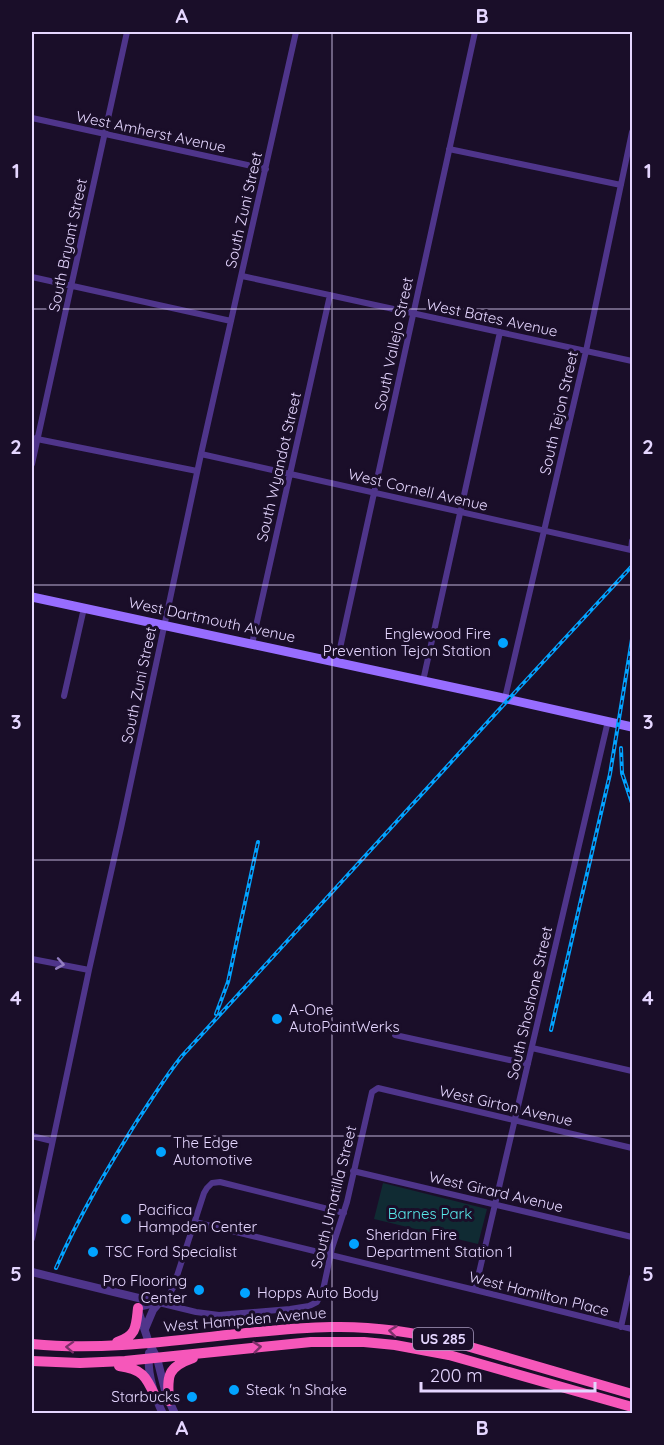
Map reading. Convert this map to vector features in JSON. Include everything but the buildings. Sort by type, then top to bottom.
[{"type":"highway","points":[[91,1347],[129,1337],[135,1327],[138,1308]]},
{"type":"highway","name":"West Hampden Avenue","points":[[32,1344],[91,1347],[293,1329],[347,1327],[423,1335],[453,1342],[633,1394]]},
{"type":"highway","name":"West Hampden Avenue","points":[[32,1361],[80,1363],[153,1359],[322,1341],[364,1342],[426,1350],[633,1407]]},
{"type":"highway","points":[[169,1401],[168,1378],[173,1368],[191,1359],[225,1351]]},
{"type":"highway","points":[[80,1363],[119,1366],[139,1371],[147,1378],[155,1396]]},
{"type":"main road","name":"West Dartmouth Avenue","points":[[32,597],[633,727]]},
{"type":"street","name":"South Bryant Street","points":[[32,464],[34,438],[71,285],[127,32]]},
{"type":"street","name":"South Zuni Street","points":[[32,1239],[197,471],[296,32]]},
{"type":"street","name":"South Vallejo Street","points":[[337,662],[475,32]]},
{"type":"street","name":"West Amherst Avenue","points":[[32,118],[266,169]]},
{"type":"street","name":"South Tejon Street","points":[[505,698],[586,351],[633,132]]},
{"type":"street","points":[[449,148],[621,186]]},
{"type":"street","name":"West Bates Avenue","points":[[242,276],[633,361]]},
{"type":"street","points":[[32,277],[231,321]]},
{"type":"street","name":"South Wyandot Street","points":[[252,644],[330,296]]},
{"type":"street","points":[[423,681],[500,332]]},
{"type":"street","points":[[34,438],[197,471]]},
{"type":"street","name":"West Cornell Avenue","points":[[201,454],[631,550],[633,541]]},
{"type":"street","points":[[64,696],[84,608]]},
{"type":"street","name":"South Shoshone Street","points":[[475,1290],[608,722]]},
{"type":"street","points":[[32,959],[89,970]]},
{"type":"street","points":[[395,1035],[528,1064]]},
{"type":"street","points":[[532,1048],[633,1071]]},
{"type":"street","name":"West Girton Avenue","points":[[375,1089],[633,1149]]},
{"type":"street","name":"South Umatilla Street","points":[[309,1306],[320,1298],[332,1256],[332,1248],[344,1213],[372,1092],[375,1089]]},
{"type":"street","points":[[32,1136],[52,1140]]},
{"type":"street","name":"West Girard Avenue","points":[[353,1171],[633,1237]]},
{"type":"street","points":[[145,1329],[153,1310],[167,1298],[173,1288],[207,1188],[212,1183],[216,1182],[344,1213]]},
{"type":"street","name":"West Hamilton Place","points":[[195,1222],[633,1329]]},
{"type":"street","points":[[32,1272],[159,1303]]},
{"type":"street","points":[[621,1327],[633,1277]]},
{"type":"street","points":[[128,1295],[138,1308],[153,1359],[174,1413]]},
{"type":"street","name":"West Hampden Avenue","points":[[138,1308],[159,1303],[204,1314],[219,1315],[290,1310],[309,1306]]},
{"type":"street","points":[[153,1359],[155,1396],[163,1413]]},
{"type":"green space","name":"Barnes Park","points":[[383,1183],[487,1209],[478,1244],[374,1219]]},
{"type":"railway","points":[[56,1268],[84,1211],[115,1157],[182,1056],[632,566]]},
{"type":"railway","points":[[551,1030],[610,774],[632,639]]},
{"type":"railway","points":[[621,748],[622,773],[632,803]]},
{"type":"railway","points":[[216,1014],[228,982],[258,842]]},
{"type":"place","name":"Englewood Fire Prevention Tejon Station","points":[[503,643]]},
{"type":"place","name":"A-One AutoPaintWerks","points":[[277,1019]]},
{"type":"place","name":"The Edge Automotive","points":[[161,1152]]},
{"type":"place","name":"Pacifica Hampden Center","points":[[126,1219]]},
{"type":"place","name":"Sheridan Fire Department Station 1","points":[[354,1244]]},
{"type":"place","name":"TSC Ford Specialist","points":[[93,1252]]},
{"type":"place","name":"Pro Flooring Center","points":[[199,1290]]},
{"type":"place","name":"Hopps Auto Body","points":[[245,1293]]},
{"type":"place","name":"Steak 'n Shake","points":[[234,1390]]},
{"type":"place","name":"Starbucks","points":[[192,1397]]}]
